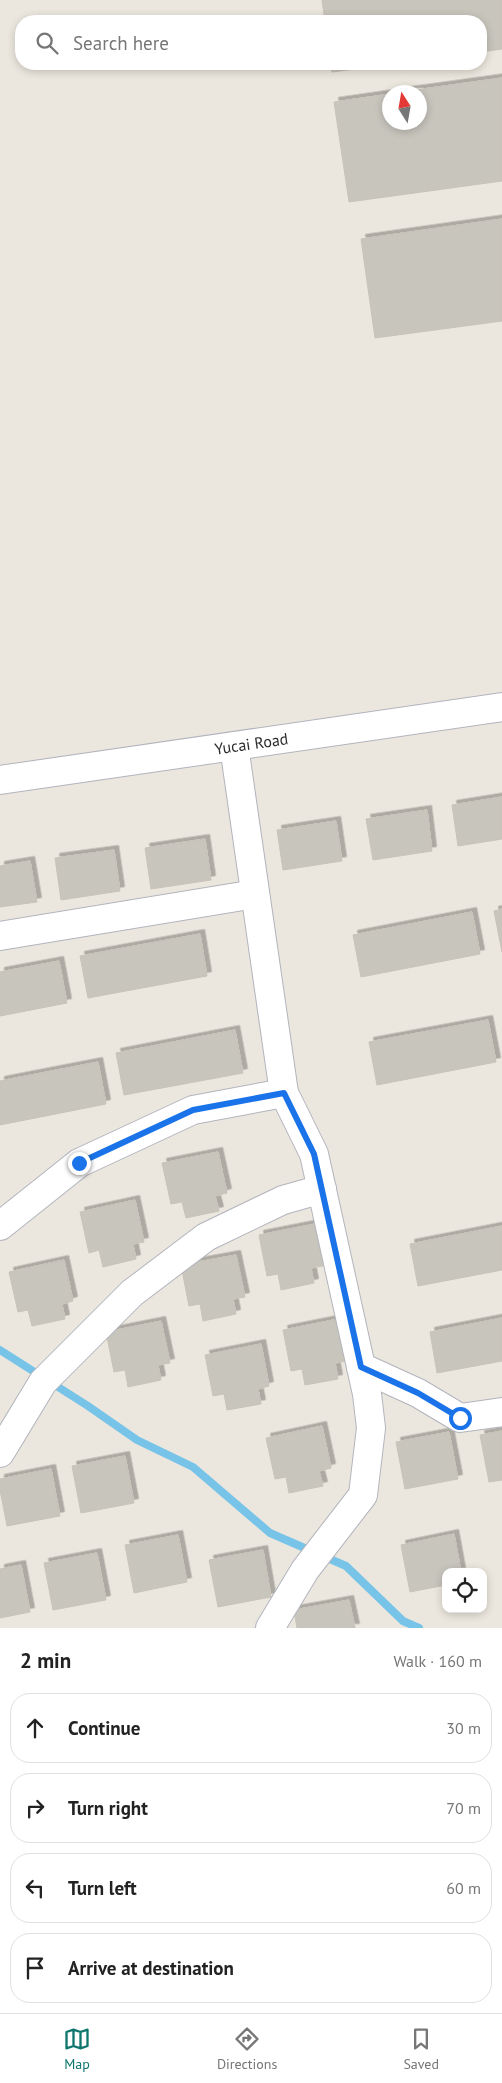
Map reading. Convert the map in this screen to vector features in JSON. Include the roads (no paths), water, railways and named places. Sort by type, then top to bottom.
[{"type":"street","name":"Yucai Road","points":[[0,780],[502,707]]},
{"type":"street","points":[[234,746],[284,1093],[314,1154],[361,1367],[371,1428],[363,1495],[305,1570],[270,1628]]},
{"type":"street","points":[[0,936],[255,894]]},
{"type":"street","points":[[0,1226],[79,1163],[193,1110],[284,1093]]},
{"type":"street","points":[[0,1454],[43,1382],[132,1293],[206,1237],[283,1200],[322,1189]]},
{"type":"street","points":[[361,1367],[418,1393],[460,1418],[502,1412]]},
{"type":"waterway","points":[[0,1350],[88,1406],[137,1440],[193,1467],[270,1533],[346,1566],[403,1621],[419,1628]]}]
